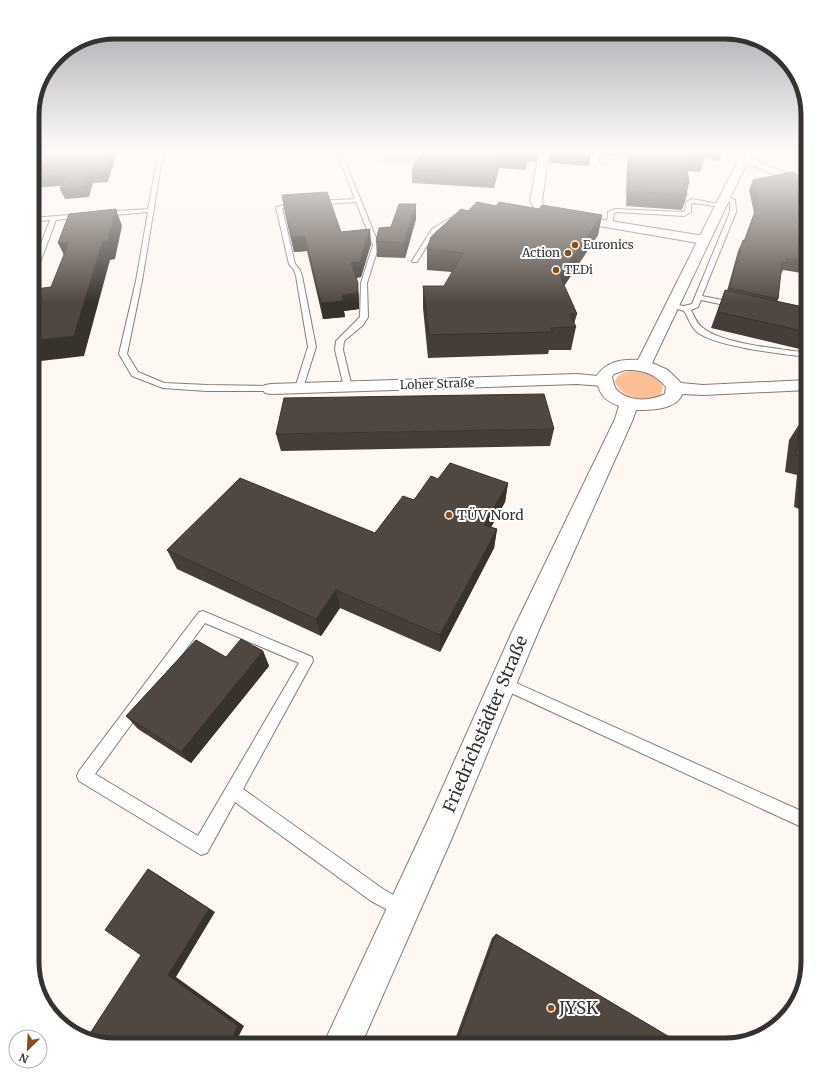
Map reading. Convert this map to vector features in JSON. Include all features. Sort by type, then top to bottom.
[{"type":"street","points":[[536,202],[538,210],[558,216],[704,240]]},
{"type":"street","points":[[643,366],[722,202]]},
{"type":"street","points":[[623,365],[643,366],[656,370],[666,376],[675,392],[670,399],[660,404],[645,406],[630,403],[614,396],[605,386],[603,381],[605,374],[612,368],[623,365]]},
{"type":"street","name":"Loher Straße","points":[[271,389],[577,379],[603,381]]},
{"type":"street","points":[[674,388],[703,390],[801,385]]},
{"type":"street","name":"Friedrichstädter Straße","points":[[345,1038],[525,632],[624,419],[630,403]]},
{"type":"lane","points":[[152,202],[139,281],[124,354],[136,374],[163,385],[207,388],[271,389]]},
{"type":"lane","points":[[299,388],[312,346],[299,276],[297,270],[292,264],[279,207],[330,202]]},
{"type":"lane","points":[[348,387],[339,350],[340,341],[345,335],[355,328],[364,317],[364,283],[376,245],[360,202]]},
{"type":"lane","points":[[610,225],[611,212],[617,210],[684,214],[688,212],[688,202]]},
{"type":"lane","points":[[672,306],[687,308],[694,306],[734,208],[733,202]]},
{"type":"lane","points":[[39,219],[151,210]]},
{"type":"lane","points":[[415,261],[434,230],[457,216],[464,216]]},
{"type":"lane","points":[[39,256],[52,218]]},
{"type":"lane","points":[[698,297],[741,307]]},
{"type":"lane","points":[[687,308],[696,324],[708,334],[770,350],[801,354]]},
{"type":"lane","points":[[202,616],[307,661],[233,791],[201,848],[84,776],[202,616]]},
{"type":"lane","points":[[503,683],[801,819]]},
{"type":"lane","points":[[233,791],[376,895],[403,910]]},
{"type":"shaded area","points":[[629,371],[645,373],[652,376],[659,381],[663,387],[663,391],[655,398],[649,399],[629,396],[618,387],[615,382],[620,375]]},
{"type":"building","points":[[284,202],[331,202],[341,232],[370,229],[360,262],[351,263],[358,283],[357,293],[342,295],[343,301],[321,303],[305,236],[291,237]]},
{"type":"building","points":[[477,202],[496,206],[500,202],[539,209],[542,205],[602,215],[560,276],[577,314],[570,314],[576,327],[551,328],[553,332],[429,335],[423,286],[444,286],[463,253],[427,249],[431,237],[461,209],[468,211]]},
{"type":"building","points":[[758,202],[801,202],[801,261],[787,258],[787,263],[782,262],[778,299],[729,288],[743,240],[745,241]]},
{"type":"building","points":[[399,204],[416,204],[404,243],[376,241],[379,228],[391,227]]},
{"type":"building","points":[[116,209],[108,241],[103,241],[74,336],[39,340],[39,289],[51,287],[69,242],[58,243],[69,214]]},
{"type":"building","points":[[725,290],[801,306],[801,330],[718,312]]},
{"type":"building","points":[[544,394],[554,429],[276,434],[284,398]]},
{"type":"building","points":[[800,423],[801,456],[796,455]]},
{"type":"building","points":[[450,463],[508,483],[484,525],[497,529],[440,635],[336,590],[316,619],[167,550],[240,478],[375,533],[403,496],[414,500],[431,476],[438,479]]},
{"type":"building","points":[[241,639],[263,651],[181,752],[126,716],[196,640],[226,657]]},
{"type":"building","points":[[148,869],[209,909],[168,975],[238,1026],[232,1038],[115,1038],[90,1033],[141,955],[105,930]]},
{"type":"building","points":[[496,934],[671,1038],[459,1038]]},
{"type":"place","name":"Euronics","points":[[575,245]]},
{"type":"place","name":"Action","points":[[568,253]]},
{"type":"place","name":"TEDi","points":[[556,270]]},
{"type":"place","name":"TÜV Nord","points":[[449,515]]},
{"type":"place","name":"JYSK","points":[[551,1008]]}]
